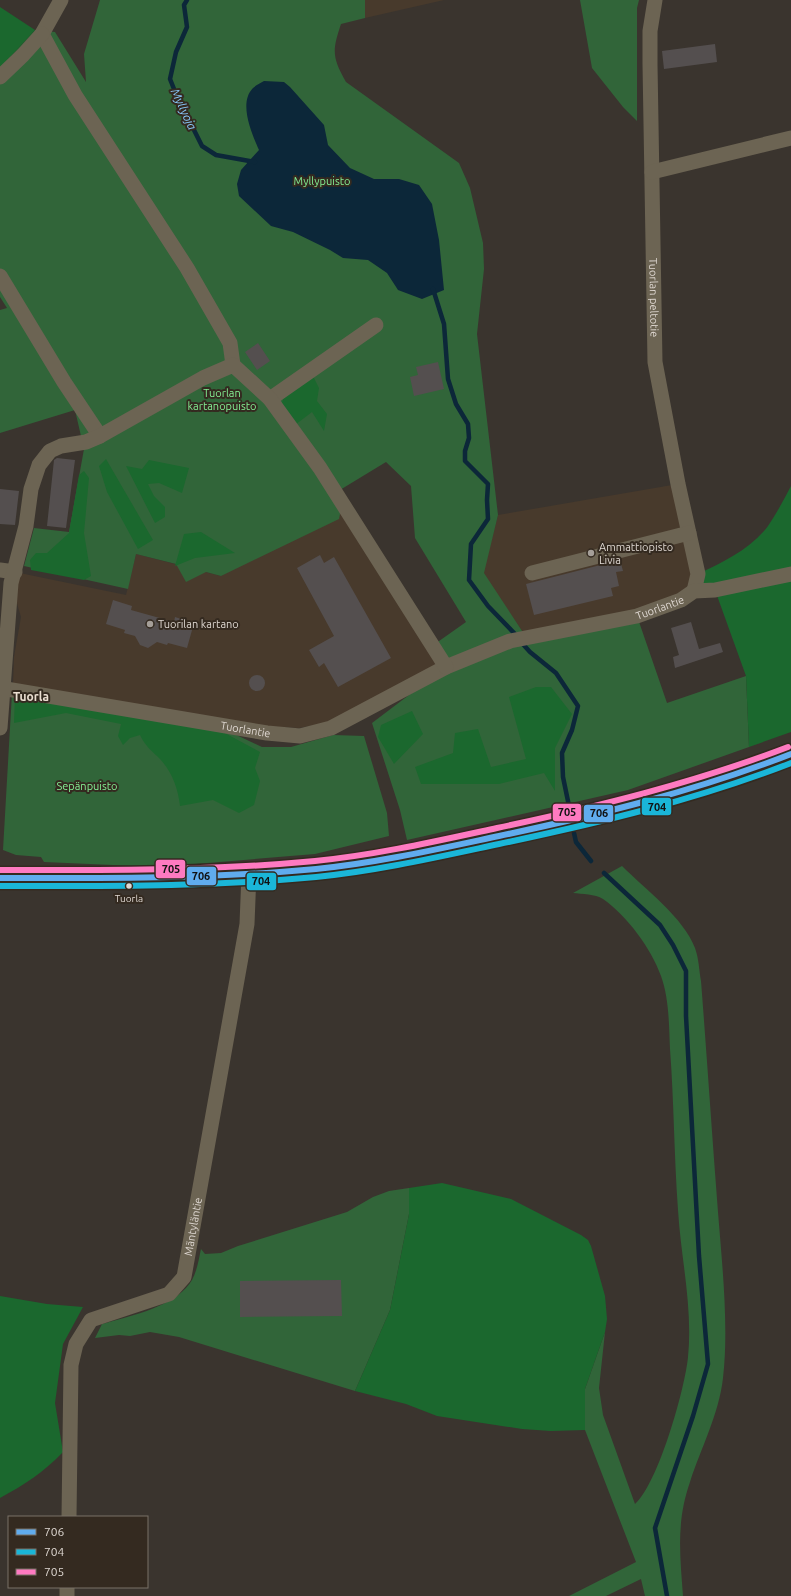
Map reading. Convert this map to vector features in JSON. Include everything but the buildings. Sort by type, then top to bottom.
[{"type":"main road","points":[[0,878],[149,878],[293,871],[411,854],[556,824],[664,796],[727,777],[791,754]]},
{"type":"street","points":[[0,77],[42,34],[61,0]]},
{"type":"street","name":"Tuorlan peltotie","points":[[655,0],[650,31],[656,362],[698,574],[694,591]]},
{"type":"street","points":[[42,34],[75,95],[138,194],[184,262],[230,343],[233,365],[270,399],[320,468],[446,667]]},
{"type":"street","points":[[652,172],[791,138]]},
{"type":"street","points":[[0,276],[100,436]]},
{"type":"street","points":[[270,399],[376,325]]},
{"type":"street","points":[[0,728],[10,583],[7,571],[26,526],[31,489],[39,465],[50,451],[61,446],[86,442],[100,436],[204,378],[233,365]]},
{"type":"street","points":[[532,573],[689,534]]},
{"type":"street","name":"Tuorlantie","points":[[2,688],[268,733],[300,736],[331,728],[446,667],[510,641],[637,616],[681,600],[694,591],[715,590],[791,574]]},
{"type":"street","name":"Mäntyläntie","points":[[68,1516],[71,1364],[76,1344],[91,1320],[169,1294],[184,1277],[247,924],[249,873]]},
{"type":"shaded area","points":[[365,0],[444,0],[365,18]]},
{"type":"shaded area","name":"Ammattiopisto Livia","points":[[678,484],[698,574],[681,600],[526,637],[483,573],[498,515]]},
{"type":"shaded area","points":[[342,504],[446,667],[330,722],[299,728],[258,726],[13,684],[14,657],[21,617],[11,583],[15,572],[126,595],[136,554],[221,576]]},
{"type":"green space","points":[[100,0],[365,0],[365,18],[341,24],[336,41],[335,54],[341,73],[346,82],[459,163],[470,188],[483,243],[484,269],[477,334],[498,515],[484,573],[526,637],[637,616],[667,703],[746,676],[749,747],[628,790],[407,840],[400,810],[372,723],[446,667],[432,646],[466,622],[415,538],[411,486],[386,462],[335,493],[342,504],[339,519],[221,576],[206,572],[186,582],[176,564],[136,554],[128,589],[24,566],[34,528],[69,532],[84,449],[75,410],[0,433],[0,310],[7,308],[0,297],[0,68],[35,30],[55,32],[86,82],[84,54]]},
{"type":"green space","points":[[580,0],[639,0],[637,8],[637,121],[623,107],[592,68]]},
{"type":"green space","points":[[0,7],[35,30],[0,68]]},
{"type":"green space","points":[[312,374],[319,388],[317,401],[327,414],[324,431],[312,412],[295,425],[281,407],[284,395]]},
{"type":"green space","points":[[106,459],[153,540],[138,549],[107,492],[99,466]]},
{"type":"green space","points":[[149,460],[189,468],[182,493],[159,483],[148,484],[154,496],[165,507],[165,517],[155,523],[126,466],[142,469]]},
{"type":"green space","points":[[84,471],[89,478],[84,533],[91,576],[84,580],[31,570],[30,560],[36,553],[47,553],[69,533],[79,475]]},
{"type":"green space","points":[[791,486],[791,732],[749,747],[746,676],[715,590],[694,591],[698,574],[736,554],[753,542],[761,534],[768,526]]},
{"type":"green space","points":[[201,532],[235,553],[195,558],[175,566],[184,534]]},
{"type":"green space","points":[[536,687],[551,687],[572,714],[555,748],[555,791],[544,773],[499,784],[421,784],[415,767],[453,753],[455,733],[478,729],[491,767],[526,759],[509,697]]},
{"type":"green space","name":"Sepänpuisto","points":[[12,693],[228,731],[262,747],[291,747],[333,735],[364,736],[387,813],[389,836],[315,854],[159,867],[44,862],[41,857],[16,855],[3,850]]},
{"type":"green space","points":[[15,694],[221,731],[260,752],[255,768],[260,781],[254,805],[239,813],[213,800],[180,806],[178,793],[171,775],[160,759],[146,745],[140,735],[130,738],[123,745],[118,736],[121,724],[66,713],[14,723]]},
{"type":"green space","points":[[412,711],[423,734],[394,764],[378,737],[381,725]]},
{"type":"green space","points":[[622,866],[663,904],[690,937],[698,960],[701,981],[723,1273],[725,1358],[718,1405],[694,1469],[683,1511],[680,1539],[683,1596],[645,1596],[641,1579],[606,1596],[569,1596],[636,1562],[585,1430],[585,1389],[605,1332],[599,1388],[603,1415],[635,1504],[644,1493],[653,1477],[669,1435],[682,1391],[688,1357],[688,1302],[679,1228],[669,1021],[664,984],[657,965],[645,944],[621,914],[600,897],[588,894],[573,893]]},
{"type":"green space","points":[[442,1183],[511,1199],[588,1240],[605,1296],[607,1319],[605,1332],[585,1389],[585,1430],[551,1431],[522,1429],[437,1416],[406,1404],[355,1391],[390,1310],[409,1214],[409,1188]]},
{"type":"green space","points":[[409,1188],[409,1214],[390,1310],[355,1391],[179,1337],[150,1332],[130,1336],[119,1335],[95,1338],[102,1324],[147,1311],[169,1301],[178,1295],[192,1280],[201,1249],[205,1254],[221,1253],[238,1246],[347,1212],[373,1197],[389,1191]]},
{"type":"green space","points":[[0,1296],[47,1304],[83,1307],[63,1344],[55,1403],[63,1452],[49,1466],[33,1478],[0,1498]]},
{"type":"water","points":[[264,81],[284,82],[290,87],[324,125],[328,145],[350,168],[374,179],[399,179],[419,185],[432,204],[439,240],[444,290],[422,299],[398,290],[387,273],[368,260],[343,258],[293,232],[271,226],[239,196],[237,184],[241,170],[259,150],[248,119],[246,110],[247,102],[249,94],[253,88]]},
{"type":"waterway","name":"Myllyoja","points":[[187,0],[184,5],[187,27],[176,52],[170,79],[176,94],[202,146],[216,155],[255,162]]},
{"type":"waterway","points":[[433,289],[444,324],[448,379],[456,404],[468,424],[469,438],[465,451],[465,461],[488,484],[488,519],[471,544],[469,580],[488,606],[517,636]]},
{"type":"waterway","points":[[521,642],[530,652],[556,673],[578,706],[572,730],[562,753],[563,777],[569,806]]},
{"type":"waterway","points":[[574,833],[576,842],[591,861]]},
{"type":"waterway","points":[[604,873],[660,925],[673,945],[686,971],[686,1016],[699,1256],[708,1364],[693,1416],[655,1528],[667,1596]]},
{"type":"transit line","name":"705","points":[[0,870],[236,867],[315,861],[361,855],[452,838],[608,803],[717,772],[788,747]]},
{"type":"transit line","name":"706","points":[[0,878],[237,875],[316,869],[362,863],[453,846],[610,811],[683,791],[791,754]]},
{"type":"transit line","name":"704","points":[[0,886],[237,883],[316,877],[362,871],[453,854],[646,810],[719,788],[791,763]]},
{"type":"place","name":"Ammattiopisto Livia","points":[[591,553]]},
{"type":"place","name":"Tuorilan kartano","points":[[150,624]]},
{"type":"place","name":"Tuorla","points":[[129,886]]},
{"type":"district","name":"Tuorla","points":[[31,696]]},
{"type":"park label","name":"Myllypuisto","points":[[322,181]]},
{"type":"park label","name":"Tuorlan kartanopuisto","points":[[222,399]]}]
